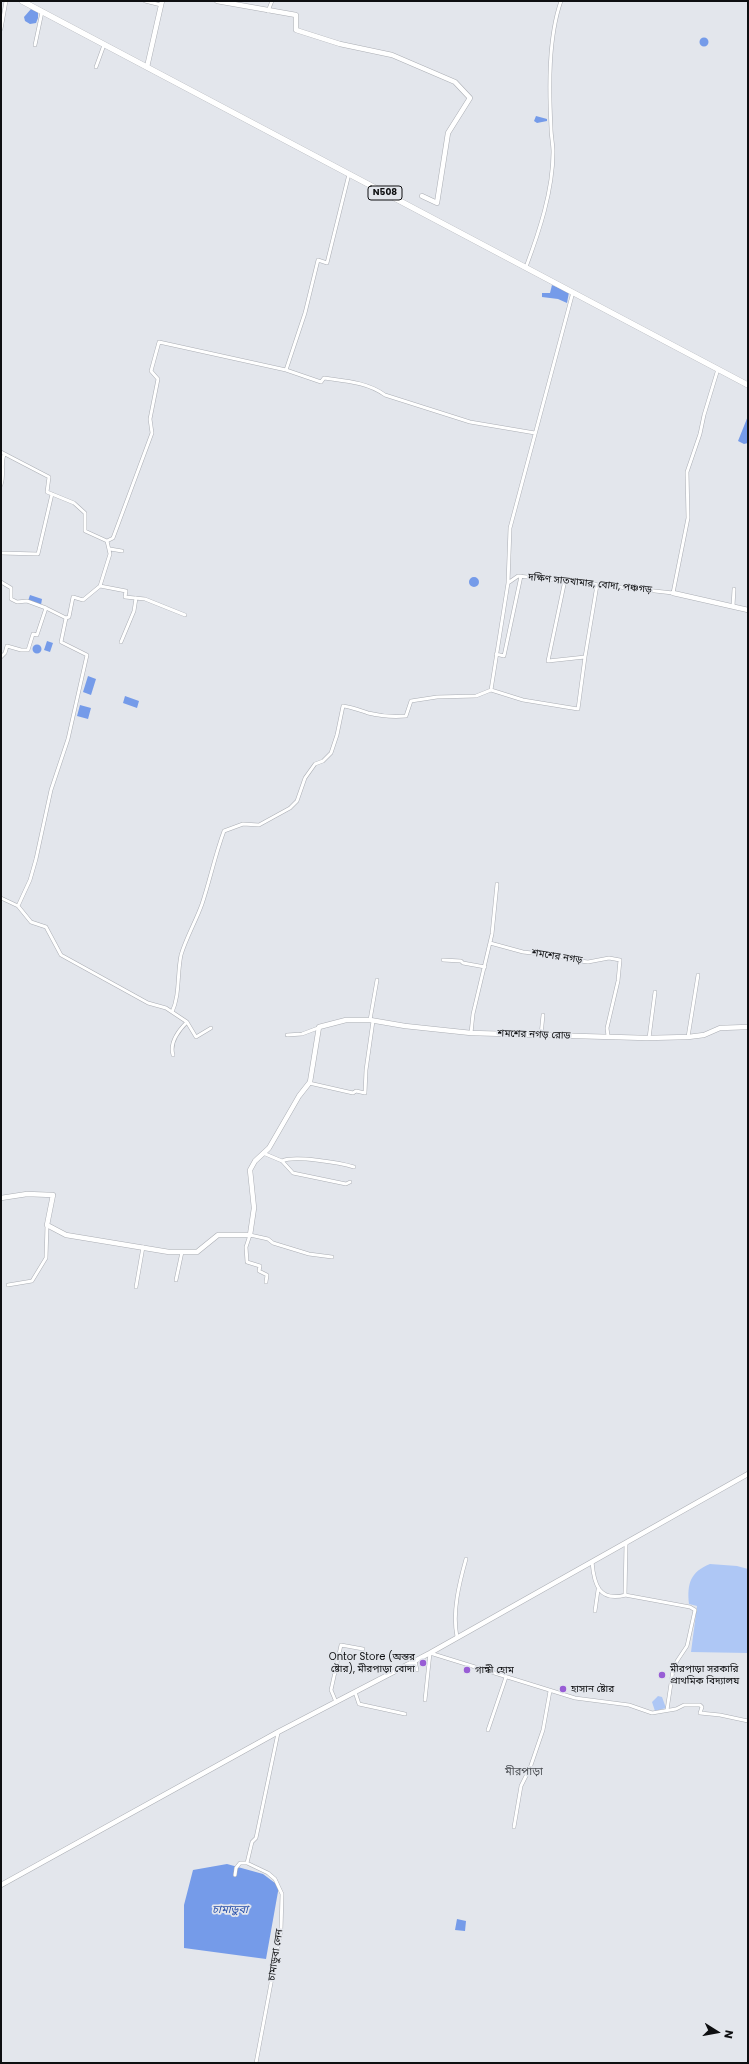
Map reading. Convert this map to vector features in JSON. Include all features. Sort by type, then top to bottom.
[{"type":"highway","name":"N508","points":[[22,1],[748,385]]},
{"type":"street","points":[[1,29],[6,1]]},
{"type":"street","points":[[144,1],[161,3],[147,67]]},
{"type":"street","points":[[217,1],[296,16],[296,30],[340,44],[392,55],[455,82],[466,92],[470,98],[448,134],[437,203],[422,196]]},
{"type":"street","points":[[268,11],[272,1]]},
{"type":"street","points":[[526,267],[534,245],[552,177],[552,44],[561,1]]},
{"type":"street","points":[[35,45],[42,12]]},
{"type":"street","points":[[96,67],[104,45]]},
{"type":"street","points":[[286,370],[305,313],[318,260],[327,263],[349,174]]},
{"type":"street","points":[[491,690],[508,583],[510,528],[573,292]]},
{"type":"street","points":[[107,541],[113,538],[152,433],[150,419],[158,379],[151,371],[159,342],[286,370],[321,382],[324,378],[365,384],[376,388],[385,395],[470,422],[535,433]]},
{"type":"street","points":[[673,593],[688,518],[687,472],[700,434],[704,415],[718,369]]},
{"type":"street","points":[[1,485],[4,476],[1,464],[3,453],[49,477],[46,492],[78,505],[85,513],[85,531],[107,541],[110,548],[110,554],[100,586],[84,600],[73,597],[69,617],[66,618],[61,642],[86,655],[68,739],[52,790],[30,880],[18,906]]},
{"type":"street","points":[[1,553],[38,554],[52,494]]},
{"type":"street","points":[[110,548],[122,551]]},
{"type":"street","points":[[496,654],[504,656],[521,576]]},
{"type":"street","name":"দক্ষিণ সাতখামার, বোদা, পঞ্চগড়","points":[[508,583],[521,576],[564,580],[673,593],[748,610]]},
{"type":"street","points":[[564,580],[548,661],[585,657]]},
{"type":"street","points":[[1,582],[11,588],[11,599],[17,602],[27,601],[66,618]]},
{"type":"street","points":[[172,1012],[177,996],[177,975],[182,953],[206,894],[214,857],[224,831],[243,824],[259,826],[290,808],[297,801],[305,778],[316,764],[323,761],[331,753],[338,735],[343,706],[356,708],[368,713],[394,717],[406,716],[411,701],[437,697],[476,696],[491,690],[523,700],[578,709],[596,585]]},
{"type":"street","points":[[100,586],[126,591],[126,597],[145,599],[185,615]]},
{"type":"street","points":[[733,606],[734,589]]},
{"type":"street","points":[[121,642],[134,611],[136,598]]},
{"type":"street","points":[[1,657],[5,653],[7,646],[21,650],[28,650],[32,634],[37,635],[46,608]]},
{"type":"street","points":[[471,1033],[494,925],[497,884]]},
{"type":"street","points":[[1,898],[18,906],[31,922],[46,927],[61,955],[148,1003],[172,1012],[187,1022],[196,1037],[211,1028]]},
{"type":"street","name":"শমশের নগড়","points":[[490,943],[523,952],[559,956],[572,960],[588,962],[609,958],[620,960],[618,981],[607,1028],[608,1036]]},
{"type":"street","points":[[443,960],[462,961],[463,964],[485,967]]},
{"type":"street","points":[[688,1037],[698,975]]},
{"type":"street","points":[[309,1083],[353,1093],[356,1091],[365,1093],[371,1021],[377,980]]},
{"type":"street","points":[[649,1038],[655,992]]},
{"type":"street","points":[[541,1035],[543,1015]]},
{"type":"street","name":"শমশের নগড় রোড","points":[[319,1028],[346,1020],[371,1021],[471,1033],[649,1038],[688,1037],[704,1035],[720,1028],[748,1027]]},
{"type":"street","points":[[173,1055],[171,1049],[177,1032],[187,1022]]},
{"type":"street","points":[[266,1282],[267,1275],[259,1271],[260,1266],[247,1262],[246,1247],[250,1235],[254,1208],[250,1170],[268,1148],[312,1077],[319,1028],[302,1034],[287,1035]]},
{"type":"street","points":[[263,1154],[282,1161],[293,1173],[346,1184],[350,1182]]},
{"type":"street","points":[[282,1161],[293,1159],[336,1162],[354,1167]]},
{"type":"street","points":[[1,1198],[27,1194],[53,1195],[47,1225],[48,1252],[44,1263],[32,1280],[8,1285]]},
{"type":"street","points":[[47,1225],[66,1235],[169,1252],[197,1252],[218,1235],[250,1235],[268,1239],[281,1246],[309,1254],[332,1257]]},
{"type":"street","points":[[136,1287],[144,1247]]},
{"type":"street","points":[[176,1280],[182,1252]]},
{"type":"street","points":[[1,1885],[278,1732],[405,1668],[415,1660],[626,1544],[748,1474]]},
{"type":"street","points":[[626,1544],[625,1594],[627,1595]]},
{"type":"street","points":[[457,1637],[457,1596],[466,1559]]},
{"type":"street","points":[[592,1562],[593,1574],[598,1590],[595,1611]]},
{"type":"street","points":[[598,1590],[606,1595],[619,1597],[627,1595],[690,1606],[695,1610],[687,1646],[673,1670],[667,1710]]},
{"type":"street","points":[[336,1702],[331,1690],[341,1645],[364,1649]]},
{"type":"street","points":[[430,1652],[506,1678],[575,1698],[629,1705],[652,1713],[676,1709],[684,1705],[700,1705],[702,1707],[700,1713],[720,1715],[748,1721]]},
{"type":"street","points":[[425,1700],[430,1652]]},
{"type":"street","points":[[415,1660],[417,1670]]},
{"type":"street","points":[[488,1730],[506,1678]]},
{"type":"street","points":[[514,1826],[521,1786],[530,1768],[543,1730],[550,1691]]},
{"type":"street","points":[[355,1692],[359,1704],[405,1714]]},
{"type":"street","points":[[235,1875],[236,1868],[240,1863],[247,1863],[252,1842],[256,1838],[278,1732]]},
{"type":"street","name":"চামাডুবা লেন","points":[[247,1863],[275,1879],[282,1894],[281,1930],[256,2063]]},
{"type":"shaded area","points":[[710,1564],[737,1566],[748,1569],[748,1653],[691,1652],[697,1606],[689,1604],[689,1585],[694,1575],[698,1571]]},
{"type":"shaded area","points":[[658,1696],[662,1697],[666,1708],[655,1711],[652,1702]]},
{"type":"water","points":[[31,9],[38,12],[38,18],[36,23],[30,24],[25,21],[24,17]]},
{"type":"water","points":[[702,38],[706,38],[708,42],[706,46],[702,46],[700,44],[700,40]]},
{"type":"water","points":[[536,116],[547,119],[547,121],[537,123],[534,121]]},
{"type":"water","points":[[552,285],[569,292],[567,303],[558,299],[542,297],[542,293],[550,293]]},
{"type":"water","points":[[748,416],[748,443],[744,444],[738,441]]},
{"type":"water","points":[[474,577],[479,582],[474,587],[469,582]]},
{"type":"water","points":[[30,595],[42,599],[41,605],[28,601]]},
{"type":"water","points":[[47,641],[53,643],[50,652],[44,650]]},
{"type":"water","points":[[35,645],[39,645],[41,649],[39,653],[35,653],[33,651],[33,647]]},
{"type":"water","points":[[88,676],[96,679],[91,695],[83,692]]},
{"type":"water","points":[[125,696],[139,701],[137,708],[123,703]]},
{"type":"water","points":[[80,705],[91,708],[88,719],[77,716]]},
{"type":"water","name":"চামাডুবা","points":[[227,1864],[263,1874],[279,1886],[266,1959],[184,1948],[184,1905],[193,1870]]},
{"type":"water","points":[[457,1919],[466,1921],[465,1931],[455,1930]]},
{"type":"place","name":"Ontor Store (অন্তর ষ্টোর), মীরপাড়া বোদা","points":[[423,1663]]},
{"type":"place","name":"গান্ধী হোম","points":[[467,1670]]},
{"type":"place","name":"মীরপাড়া সরকারি প্রাথমিক বিদ্যালয়","points":[[662,1675]]},
{"type":"place","name":"হাসান ষ্টোর","points":[[563,1689]]},
{"type":"district","name":"মীরপাড়া","points":[[524,1772]]}]
